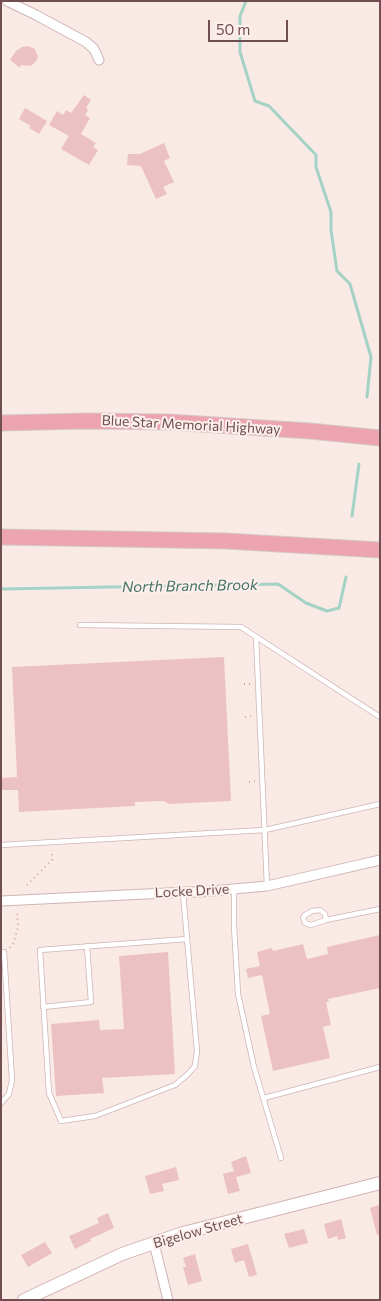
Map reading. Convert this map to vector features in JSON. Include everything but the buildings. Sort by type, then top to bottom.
[{"type":"highway","name":"Blue Star Memorial Highway","points":[[1,423],[169,422],[310,431],[380,438]]},
{"type":"highway","points":[[1,537],[226,542],[380,550]]},
{"type":"street","points":[[7,1],[36,14],[86,42],[94,49],[99,60]]},
{"type":"street","name":"Locke Drive","points":[[1,901],[200,892],[267,886],[380,860]]},
{"type":"street","name":"Bigelow Street","points":[[24,1300],[122,1254],[183,1233],[380,1183]]},
{"type":"street","points":[[154,1243],[168,1300]]},
{"type":"lane","points":[[80,626],[241,627],[380,717]]},
{"type":"lane","points":[[256,637],[267,886]]},
{"type":"lane","points":[[1,845],[265,830],[380,804]]},
{"type":"lane","points":[[234,889],[238,994],[254,1067],[281,1158]]},
{"type":"lane","points":[[183,892],[198,1051],[195,1066],[174,1085],[95,1116],[61,1121],[49,1093],[40,950],[187,938]]},
{"type":"lane","points":[[326,920],[325,914],[320,910],[312,911],[303,918],[305,922],[311,925],[380,909]]},
{"type":"lane","points":[[43,1006],[91,1002],[87,946]]},
{"type":"lane","points":[[1,1104],[9,1094],[12,1080],[3,952]]},
{"type":"lane","points":[[264,1098],[380,1067]]},
{"type":"path","points":[[28,885],[52,860],[52,850]]},
{"type":"path","points":[[3,952],[8,950],[14,942],[18,927],[17,911]]},
{"type":"waterway","name":"North Branch Brook","points":[[246,1],[240,16],[240,52],[255,101],[269,106],[316,155],[316,167],[331,212],[331,230],[337,271],[350,284],[371,357],[367,397]]},
{"type":"waterway","name":"North Branch Brook","points":[[352,516],[359,464]]},
{"type":"waterway","name":"North Branch Brook","points":[[1,589],[278,584],[306,603],[327,611],[339,608],[346,577]]}]
